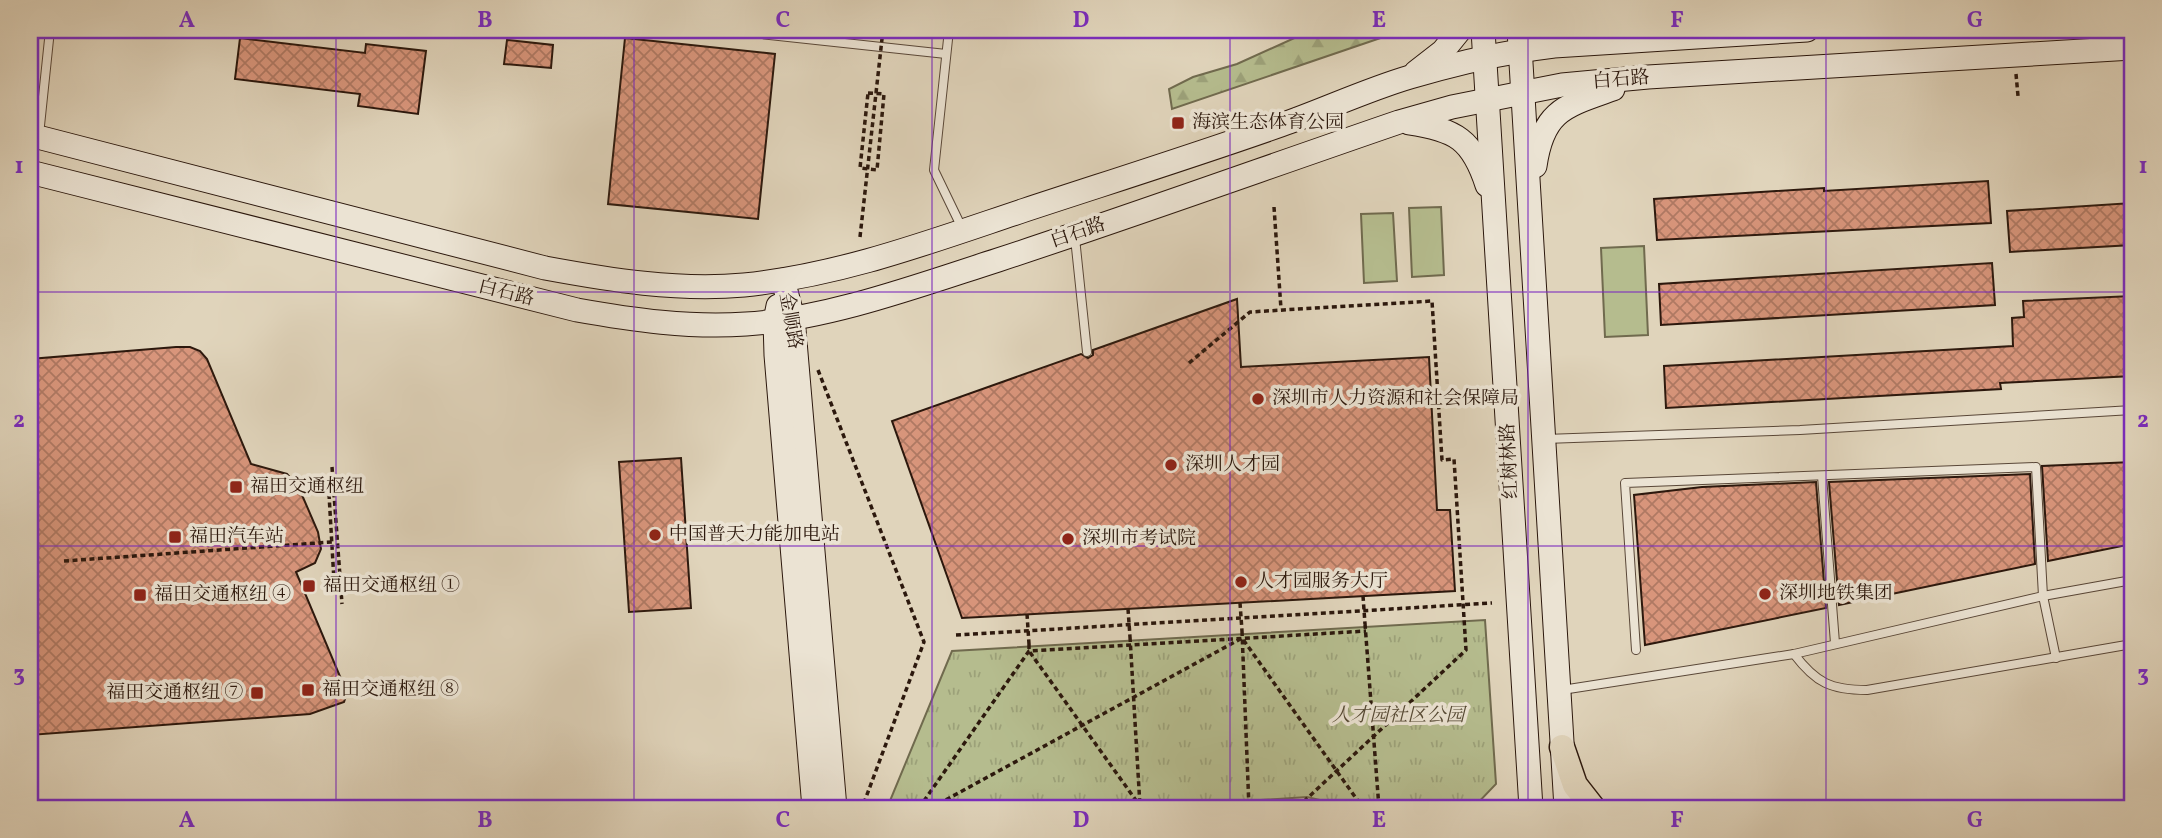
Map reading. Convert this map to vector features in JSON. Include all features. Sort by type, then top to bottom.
[{"type":"main road","points":[[1408,78],[1443,51],[1460,30]]},
{"type":"main road","name":"红树林路","points":[[1483,30],[1531,808]]},
{"type":"main road","points":[[1589,30],[1649,40]]},
{"type":"main road","name":"白石路","points":[[34,136],[544,268],[614,280],[667,285],[742,285],[783,280],[856,265],[1267,130],[1408,78],[1485,58],[1520,40],[1649,40],[1807,30]]},
{"type":"main road","name":"红树林路","points":[[1520,40],[1566,808]]},
{"type":"main road","name":"白石路","points":[[30,172],[577,310],[618,318],[704,325],[747,324],[784,320],[887,295],[1075,235],[1399,122],[1523,91],[1648,77],[2132,48]]},
{"type":"main road","points":[[1530,197],[1539,142],[1550,121],[1560,110],[1570,104],[1648,77]]},
{"type":"main road","points":[[1399,122],[1438,128],[1460,138],[1471,148],[1495,210]]},
{"type":"main road","name":"金顺路","points":[[783,280],[810,632],[835,808]]},
{"type":"main road","name":"金顺路","points":[[810,632],[814,808]]},
{"type":"main road","points":[[1562,747],[1576,785],[1592,808]]},
{"type":"lane","points":[[34,136],[50,30]]},
{"type":"lane","points":[[724,30],[946,54]]},
{"type":"lane","points":[[949,30],[934,170],[963,231]]},
{"type":"lane","points":[[1075,235],[1087,352]]},
{"type":"lane","points":[[1545,439],[1800,430],[2132,410]]},
{"type":"lane","points":[[1636,650],[1625,484],[2036,467],[2043,596],[2056,659]]},
{"type":"lane","points":[[1822,475],[1835,643]]},
{"type":"lane","points":[[1559,691],[1794,654],[2043,596],[2132,580]]},
{"type":"lane","points":[[1794,654],[1809,673],[1821,682],[1850,690],[1867,690],[2132,644]]},
{"type":"path","points":[[860,237],[883,30]]},
{"type":"path","points":[[868,93],[884,94],[877,170],[870,169],[860,168],[868,93]]},
{"type":"path","points":[[863,227],[870,169]]},
{"type":"path","points":[[1274,207],[1281,310]]},
{"type":"path","points":[[1189,363],[1250,312],[1432,301],[1442,460],[1454,459],[1466,650],[1300,805]]},
{"type":"path","points":[[818,368],[924,642],[862,808]]},
{"type":"path","points":[[332,467],[342,604]]},
{"type":"path","points":[[329,494],[334,581]]},
{"type":"path","points":[[64,561],[332,542]]},
{"type":"path","points":[[1363,596],[1379,808]]},
{"type":"path","points":[[1240,603],[1249,808]]},
{"type":"path","points":[[956,635],[1492,603]]},
{"type":"path","points":[[1128,609],[1140,807]]},
{"type":"path","points":[[919,808],[1029,651],[1027,614]]},
{"type":"path","points":[[1029,651],[1366,631]]},
{"type":"path","points":[[930,808],[1242,638]]},
{"type":"path","points":[[1242,638],[1363,808]]},
{"type":"path","points":[[1029,651],[1140,807]]},
{"type":"green space","points":[[1312,30],[1404,30],[1172,109],[1169,89],[1193,77],[1237,64]]},
{"type":"green space","points":[[1441,207],[1444,275],[1412,277],[1409,208]]},
{"type":"green space","points":[[1393,213],[1397,281],[1364,283],[1361,214]]},
{"type":"green space","points":[[1644,246],[1648,335],[1605,337],[1601,248]]},
{"type":"green space","name":"人才园社区公园","points":[[1485,620],[1496,784],[1473,808],[1354,808],[1307,797],[1164,808],[887,808],[952,651]]},
{"type":"building","points":[[240,38],[365,53],[366,44],[426,51],[418,114],[358,106],[360,94],[235,79]]},
{"type":"building","points":[[625,38],[775,54],[758,219],[608,204]]},
{"type":"building","points":[[507,40],[553,45],[551,68],[504,64]]},
{"type":"building","points":[[1988,181],[1991,223],[1657,240],[1654,199]]},
{"type":"building","points":[[2132,203],[2132,245],[2010,252],[2007,211]]},
{"type":"building","points":[[1992,263],[1995,305],[1661,325],[1659,284]]},
{"type":"building","points":[[2132,296],[2132,376],[2000,383],[2001,389],[1666,408],[1664,366],[2013,346],[2012,318],[2024,317],[2023,301]]},
{"type":"building","name":"深圳人才园","points":[[1237,299],[1241,367],[1429,357],[1437,510],[1450,510],[1455,591],[962,618],[892,421],[1081,354],[1088,358],[1093,355],[1093,350]]},
{"type":"building","name":"福田汽车站","points":[[190,347],[200,351],[207,359],[251,464],[287,474],[299,488],[318,532],[321,549],[315,563],[296,572],[347,693],[344,702],[310,714],[30,735],[30,359]]},
{"type":"building","name":"中国普天力能加电站","points":[[681,458],[691,608],[629,612],[619,462]]},
{"type":"building","points":[[2132,462],[2132,544],[2048,561],[2042,466]]},
{"type":"building","points":[[2030,474],[2035,564],[1839,605],[1829,482]]},
{"type":"building","points":[[1816,482],[1826,608],[1645,645],[1634,495],[1702,487]]},
{"type":"place","name":"海滨生态体育公园","points":[[1178,123]]},
{"type":"place","name":"深圳市人力资源和社会保障局","points":[[1258,399]]},
{"type":"place","name":"深圳人才园","points":[[1171,465]]},
{"type":"place","name":"福田交通枢纽","points":[[236,487]]},
{"type":"place","name":"中国普天力能加电站","points":[[655,535]]},
{"type":"place","name":"福田汽车站","points":[[175,537]]},
{"type":"place","name":"深圳市考试院","points":[[1068,539]]},
{"type":"place","name":"人才园服务大厅","points":[[1241,582]]},
{"type":"place","name":"福田交通枢纽 ①","points":[[309,586]]},
{"type":"place","name":"深圳地铁集团","points":[[1765,594]]},
{"type":"place","name":"福田交通枢纽 ④","points":[[140,595]]},
{"type":"place","name":"福田交通枢纽 ⑧","points":[[308,690]]},
{"type":"place","name":"福田交通枢纽 ⑦","points":[[257,693]]}]
